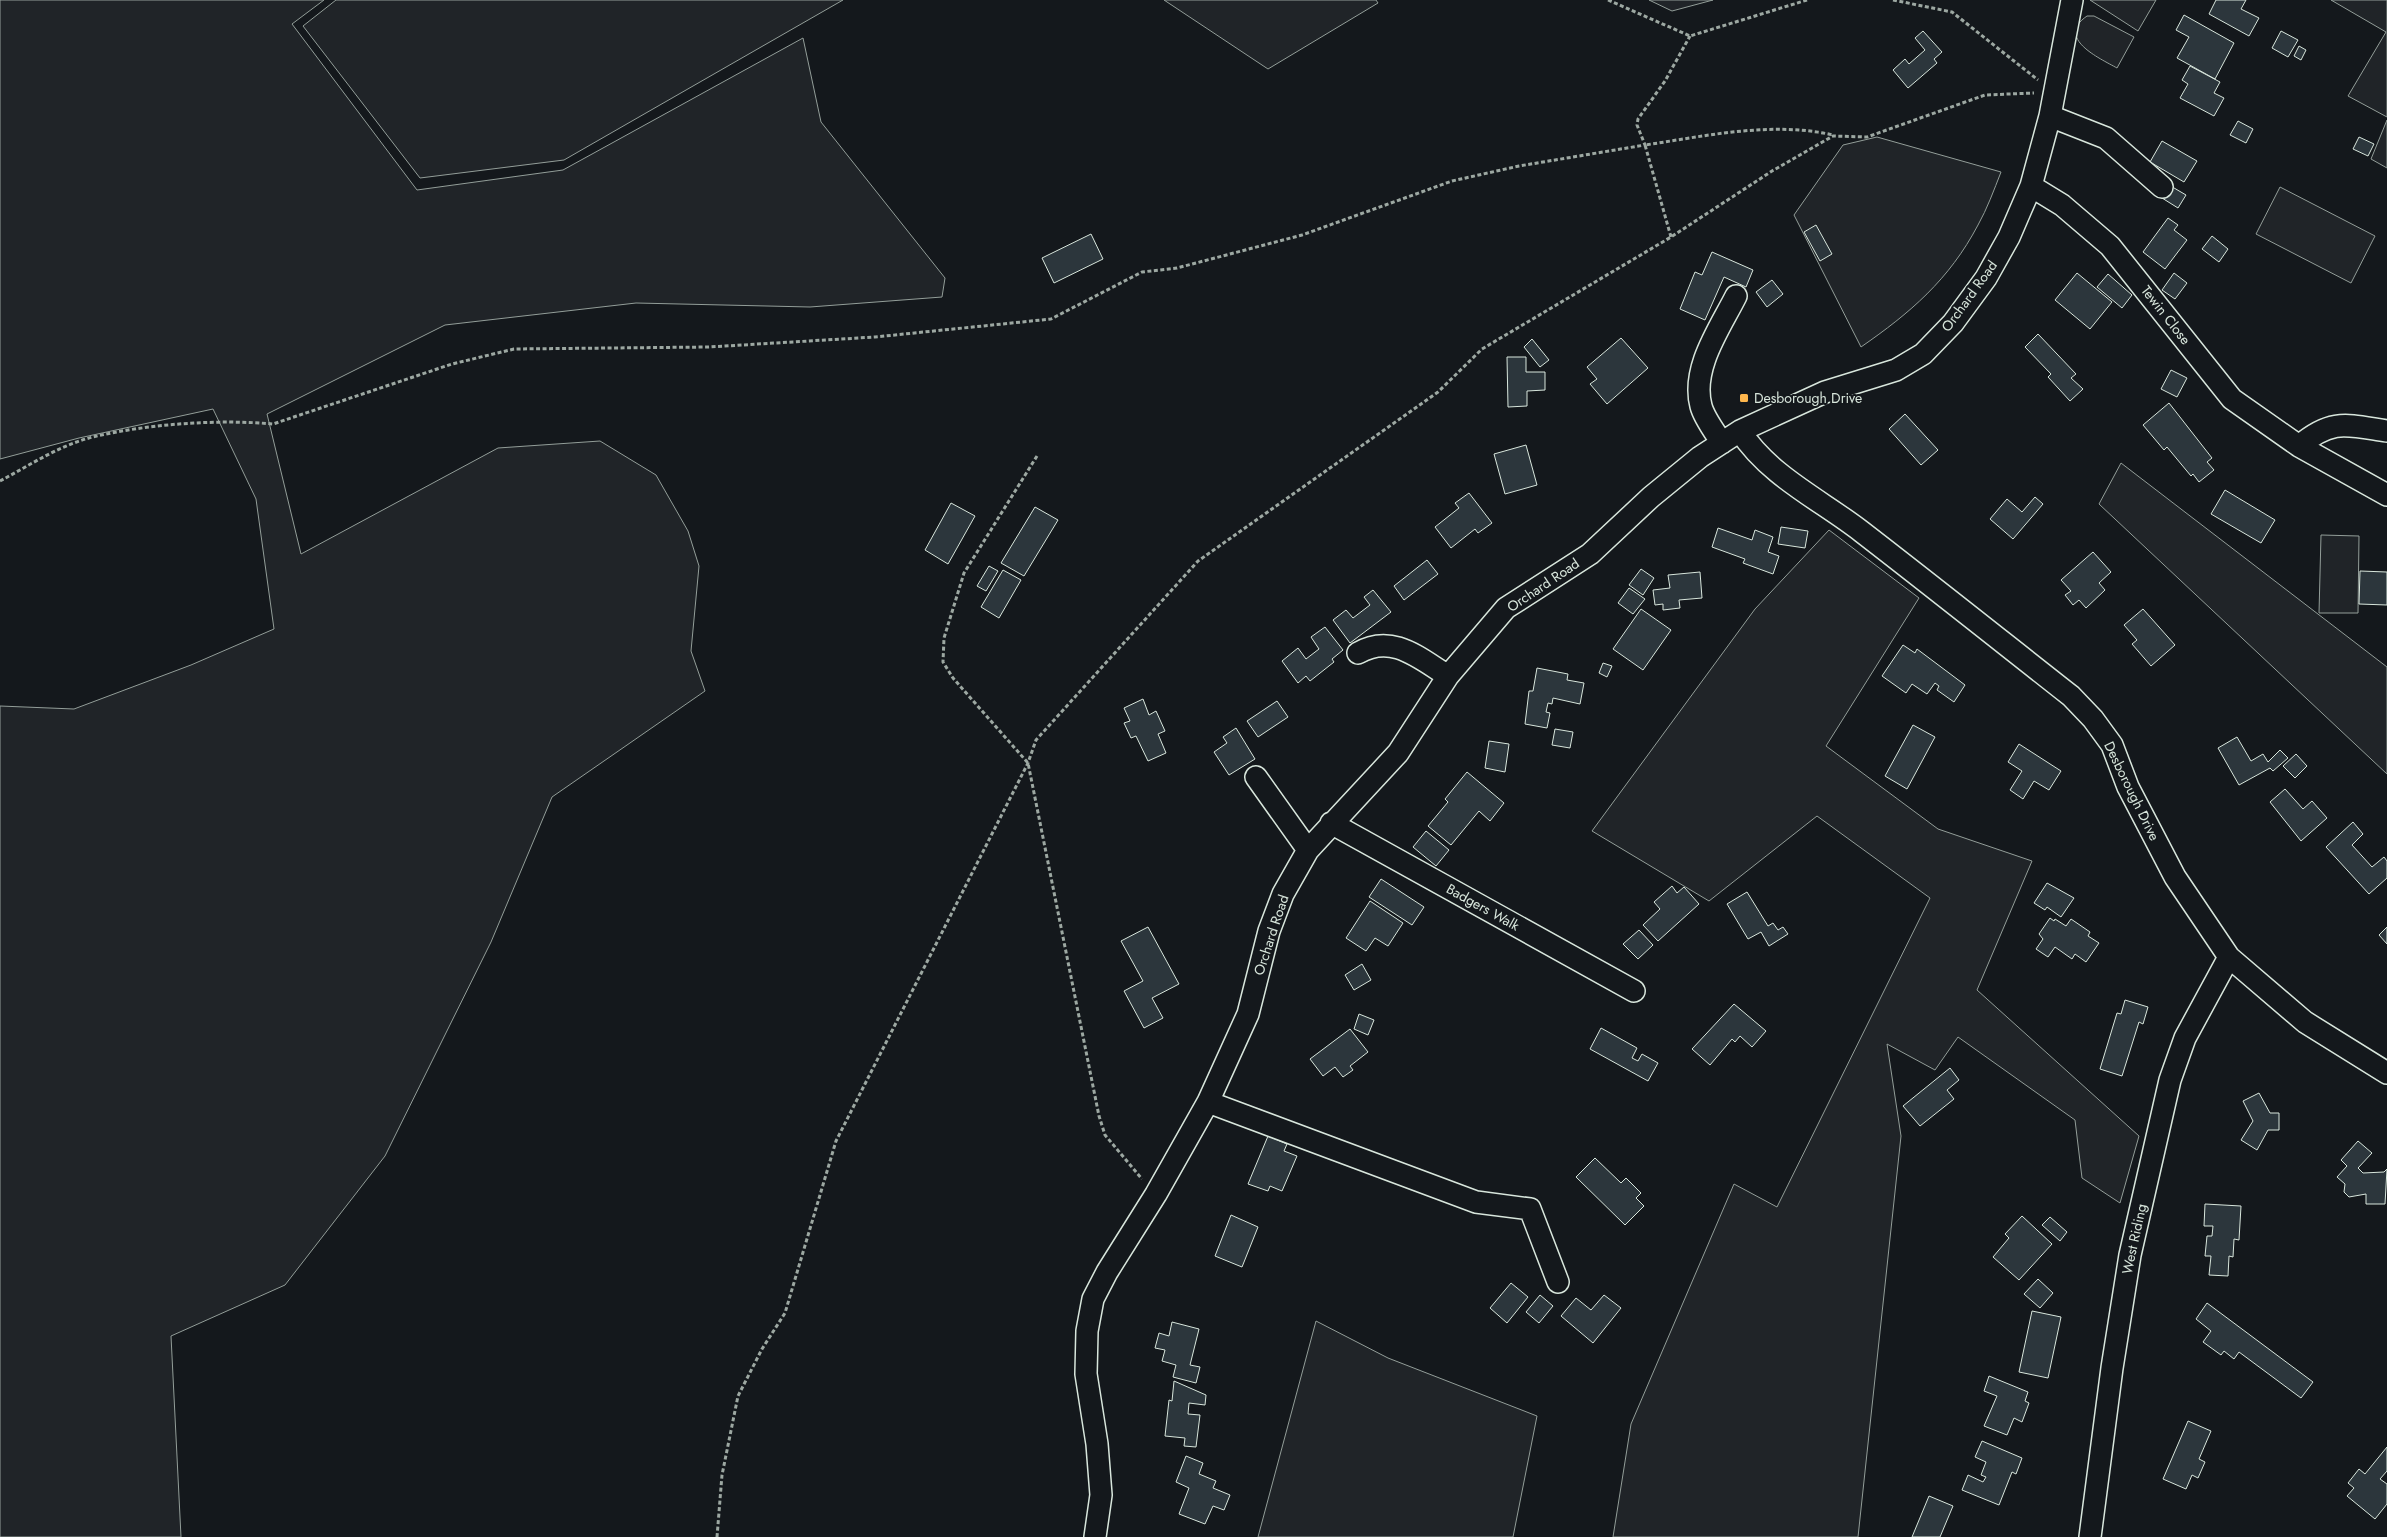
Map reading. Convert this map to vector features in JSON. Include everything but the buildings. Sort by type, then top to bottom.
[{"type":"street","name":"Orchard Road","points":[[1095,1537],[1101,1495],[1097,1444],[1086,1374],[1087,1331],[1094,1299],[1107,1272],[1156,1194],[1208,1102],[1248,1014],[1269,932],[1283,894],[1308,850],[1331,822],[1398,753],[1448,676],[1506,608],[1590,554],[1651,497],[1722,443],[1740,432],[1825,392],[1896,370],[1923,354],[1953,323],[1986,278],[2008,237],[2031,186],[2050,116],[2072,0]]},
{"type":"street","points":[[2050,116],[2106,138],[2162,187]]},
{"type":"street","name":"Tewin Close","points":[[2031,186],[2062,205],[2110,246],[2232,399],[2299,446],[2387,495]]},
{"type":"street","points":[[1722,443],[1701,407],[1700,376],[1706,356],[1736,296]]},
{"type":"street","points":[[2299,446],[2314,433],[2339,424],[2387,431]]},
{"type":"street","name":"Desborough Drive","points":[[1740,432],[1750,448],[1766,462],[1876,542],[2071,696],[2093,719],[2112,745],[2128,787],[2174,877],[2230,956],[2305,1022],[2387,1073]]},
{"type":"street","points":[[1358,653],[1371,645],[1400,646],[1448,676]]},
{"type":"street","points":[[1256,777],[1308,850]]},
{"type":"street","name":"Badgers Walk","points":[[1331,822],[1634,992]]},
{"type":"street","name":"West Riding","points":[[2090,1537],[2112,1368],[2130,1255],[2170,1080],[2185,1038],[2230,956]]},
{"type":"street","points":[[1208,1102],[1476,1202],[1530,1209],[1558,1282]]},
{"type":"path","points":[[1608,0],[1690,36],[1807,0]]},
{"type":"path","points":[[1892,0],[1952,12],[2054,93]]},
{"type":"path","points":[[1671,237],[1645,145],[1637,125],[1638,118],[1665,81],[1690,36]]},
{"type":"path","points":[[0,481],[55,451],[93,437],[168,426],[248,422],[272,424],[452,364],[514,350],[718,347],[875,336],[1051,319],[1142,272],[1177,268],[1302,235],[1452,181],[1519,166],[1738,132],[1810,130],[1833,136],[1866,137],[1985,95],[2054,93]]},
{"type":"path","points":[[717,1537],[722,1475],[738,1396],[762,1349],[785,1313],[836,1141],[1028,763],[1036,740],[1198,561],[1438,392],[1482,349],[1671,237],[1772,171],[1833,136]]},
{"type":"path","points":[[1037,456],[964,573],[944,638],[943,662],[953,678],[1028,763],[1098,1116],[1105,1135],[1156,1194]]},
{"type":"shaded area","points":[[0,0],[324,0],[292,24],[417,190],[563,170],[803,38],[821,122],[945,278],[942,297],[810,307],[636,303],[445,325],[267,414],[301,554],[498,448],[600,441],[656,475],[688,531],[699,566],[691,651],[705,691],[552,797],[491,942],[385,1156],[285,1285],[171,1336],[181,1537],[0,1537],[0,706],[74,709],[191,665],[274,629],[256,499],[213,409],[79,438],[0,459]]},
{"type":"shaded area","points":[[336,0],[843,0],[564,160],[420,178],[303,26]]},
{"type":"shaded area","points":[[1164,0],[1376,0],[1378,3],[1268,69]]},
{"type":"shaded area","points":[[1649,0],[1713,0],[1672,11]]},
{"type":"shaded area","points":[[2090,0],[2156,0],[2138,31]]},
{"type":"shaded area","points":[[2331,0],[2387,0],[2387,117],[2348,96],[2386,32]]},
{"type":"shaded area","points":[[2087,16],[2094,16],[2134,37],[2117,68],[2091,53],[2078,39],[2076,32],[2078,24]]},
{"type":"shaded area","points":[[2387,120],[2387,168],[2371,159]]},
{"type":"shaded area","points":[[1877,137],[2001,172],[1981,219],[1967,245],[1941,279],[1912,308],[1861,347],[1794,215],[1843,145]]},
{"type":"shaded area","points":[[2280,187],[2375,236],[2351,283],[2256,234]]},
{"type":"shaded area","points":[[2121,463],[2387,667],[2387,774],[2099,504]]},
{"type":"shaded area","points":[[1829,530],[1919,598],[1826,746],[1938,829],[2032,861],[1977,990],[2139,1136],[2120,1203],[2082,1178],[2075,1120],[1958,1037],[1935,1070],[1887,1044],[1901,1136],[1858,1537],[1613,1537],[1631,1424],[1734,1184],[1777,1207],[1930,898],[1817,816],[1709,901],[1592,831],[1755,609]]},
{"type":"shaded area","points":[[2321,535],[2359,536],[2358,613],[2319,613]]},
{"type":"shaded area","points":[[1316,1321],[1388,1358],[1537,1416],[1513,1537],[1258,1537]]},
{"type":"place","name":"Desborough Drive","points":[[1744,398]]}]
